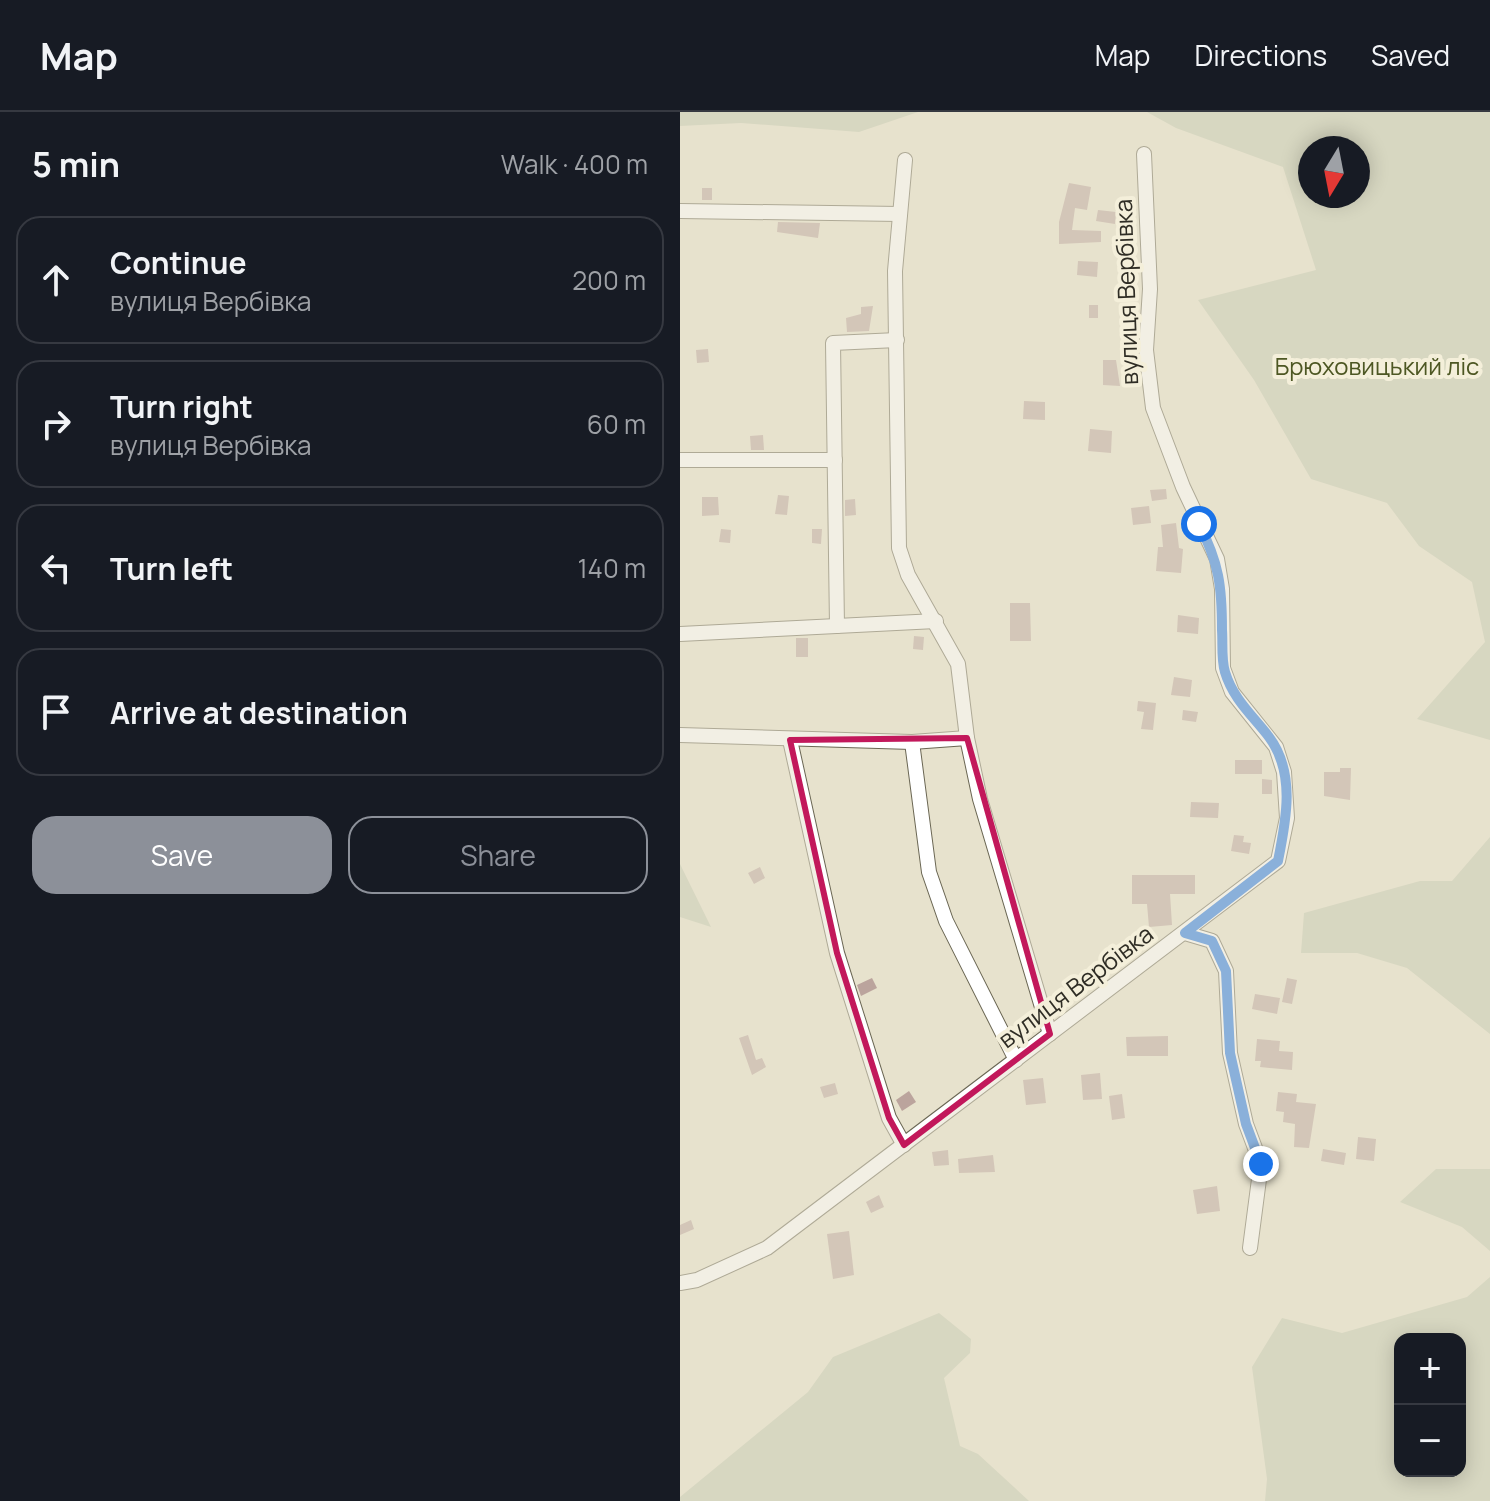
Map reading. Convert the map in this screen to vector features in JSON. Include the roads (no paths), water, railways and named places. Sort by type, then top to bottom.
[{"type":"street","name":"вулиця Вербівка","points":[[680,1283],[697,1280],[767,1248],[1278,861],[1287,818],[1286,787],[1276,747],[1232,692],[1227,680],[1223,668],[1222,589],[1217,559],[1199,524],[1153,408],[1146,350],[1150,289],[1144,154]]},
{"type":"street","points":[[905,160],[895,271],[899,548],[908,575],[958,664],[967,738],[980,799],[1050,1034]]},
{"type":"street","points":[[680,211],[900,214]]},
{"type":"street","points":[[837,626],[833,343],[897,340]]},
{"type":"street","points":[[680,460],[835,460]]},
{"type":"street","points":[[680,634],[936,621]]},
{"type":"street","points":[[680,735],[912,742],[967,738]]},
{"type":"street","points":[[790,740],[837,953],[889,1118],[904,1145]]},
{"type":"street","points":[[912,742],[929,872],[946,921],[1016,1060]]},
{"type":"street","points":[[1185,933],[1212,941],[1226,971],[1230,1053],[1246,1124],[1261,1164],[1250,1248]]},
{"type":"park label","name":"Брюховицький ліс","points":[[1377,367]]}]
